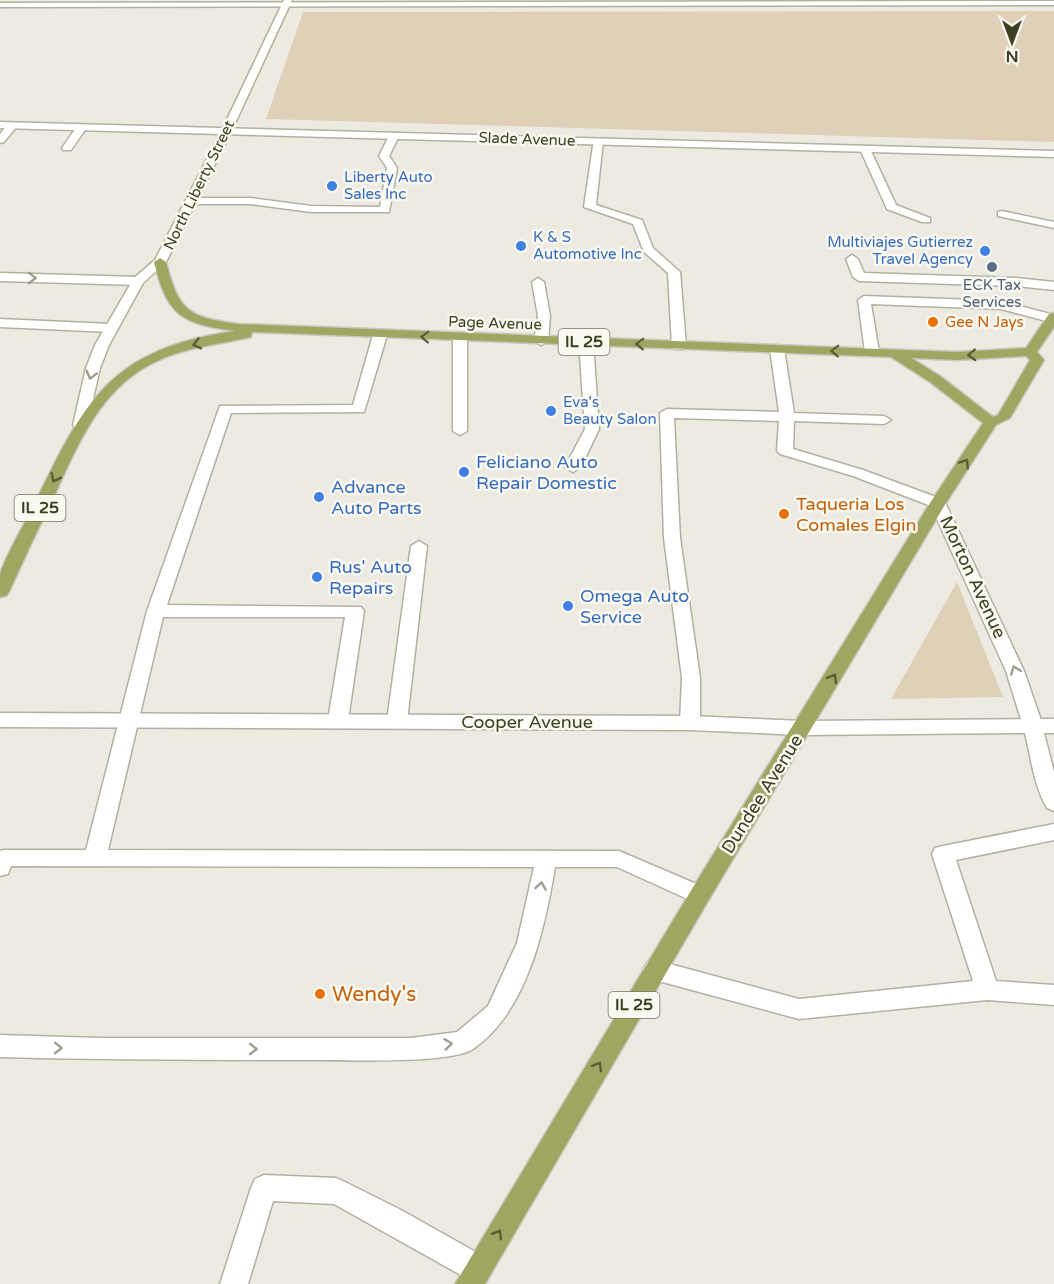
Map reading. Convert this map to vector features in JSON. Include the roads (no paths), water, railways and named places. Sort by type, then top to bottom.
[{"type":"main road","points":[[160,262],[169,294],[182,310],[222,326],[275,332]]},
{"type":"main road","name":"Dundee Avenue","points":[[473,1276],[700,895],[938,503],[991,422],[1003,418],[1037,360],[1030,352],[1053,318]]},
{"type":"main road","name":"Page Avenue","points":[[275,332],[957,356],[1030,352]]},
{"type":"main road","points":[[80,425],[105,394],[128,372],[144,363],[198,343],[237,335],[275,332]]},
{"type":"main road","points":[[894,353],[935,379],[991,422]]},
{"type":"main road","name":"North Liberty Street","points":[[0,592],[80,425]]},
{"type":"street","points":[[0,5],[287,2],[1054,3]]},
{"type":"street","name":"North Liberty Street","points":[[80,425],[93,368],[111,328],[138,281],[160,262],[226,132],[287,2]]},
{"type":"street","name":"Slade Avenue","points":[[0,125],[1054,154]]},
{"type":"street","points":[[0,140],[12,126]]},
{"type":"street","points":[[67,148],[82,127]]},
{"type":"street","points":[[191,201],[250,201],[311,209],[385,210],[392,168],[384,156],[394,136]]},
{"type":"street","points":[[598,141],[590,207],[638,222],[648,249],[674,272],[679,346]]},
{"type":"street","points":[[865,149],[891,207],[926,220]]},
{"type":"street","points":[[1002,214],[1054,225]]},
{"type":"street","points":[[852,260],[859,277],[1016,282],[1054,286]]},
{"type":"street","points":[[0,277],[138,281]]},
{"type":"street","points":[[538,282],[544,316],[541,341]]},
{"type":"street","points":[[872,352],[864,300],[1001,305],[1053,318]]},
{"type":"street","points":[[0,323],[111,328]]},
{"type":"street","points":[[95,858],[156,611],[225,409],[359,409],[380,335]]},
{"type":"street","points":[[460,338],[460,431]]},
{"type":"street","points":[[573,467],[592,429],[586,342]]},
{"type":"street","points":[[777,349],[787,417]]},
{"type":"street","points":[[690,723],[691,678],[672,538],[667,413],[884,420]]},
{"type":"street","name":"Morton Avenue","points":[[787,417],[785,452],[858,473],[938,503],[974,576],[1015,671],[1054,803]]},
{"type":"street","points":[[397,722],[419,546]]},
{"type":"street","points":[[156,611],[355,611],[338,720]]},
{"type":"street","name":"Cooper Avenue","points":[[0,720],[690,723],[803,728],[1054,726]]},
{"type":"street","points":[[987,990],[943,854],[1054,832]]},
{"type":"street","points":[[2,863],[95,858],[619,859],[700,895]]},
{"type":"street","points":[[0,1046],[77,1049],[411,1049],[464,1042],[496,1013],[510,985],[528,943],[546,858]]},
{"type":"street","points":[[655,970],[799,1009],[987,990],[1054,995]]},
{"type":"street","points":[[234,1284],[264,1188],[336,1191],[391,1219],[473,1276]]},
{"type":"place","name":"Liberty Auto Sales Inc","points":[[332,186]]},
{"type":"place","name":"K & S Automotive Inc","points":[[521,246]]},
{"type":"place","name":"Multiviajes Gutierrez Travel Agency","points":[[985,251]]},
{"type":"place","name":"ECK Tax Services","points":[[992,267]]},
{"type":"place","name":"Gee N Jays","points":[[933,322]]},
{"type":"place","name":"Eva's Beauty Salon","points":[[551,411]]},
{"type":"place","name":"Feliciano Auto Repair Domestic","points":[[464,472]]},
{"type":"place","name":"Advance Auto Parts","points":[[319,497]]},
{"type":"place","name":"Taqueria Los Comales Elgin","points":[[784,514]]},
{"type":"place","name":"Rus' Auto Repairs","points":[[317,577]]},
{"type":"place","name":"Omega Auto Service","points":[[568,606]]},
{"type":"place","name":"Wendy's","points":[[320,994]]}]
